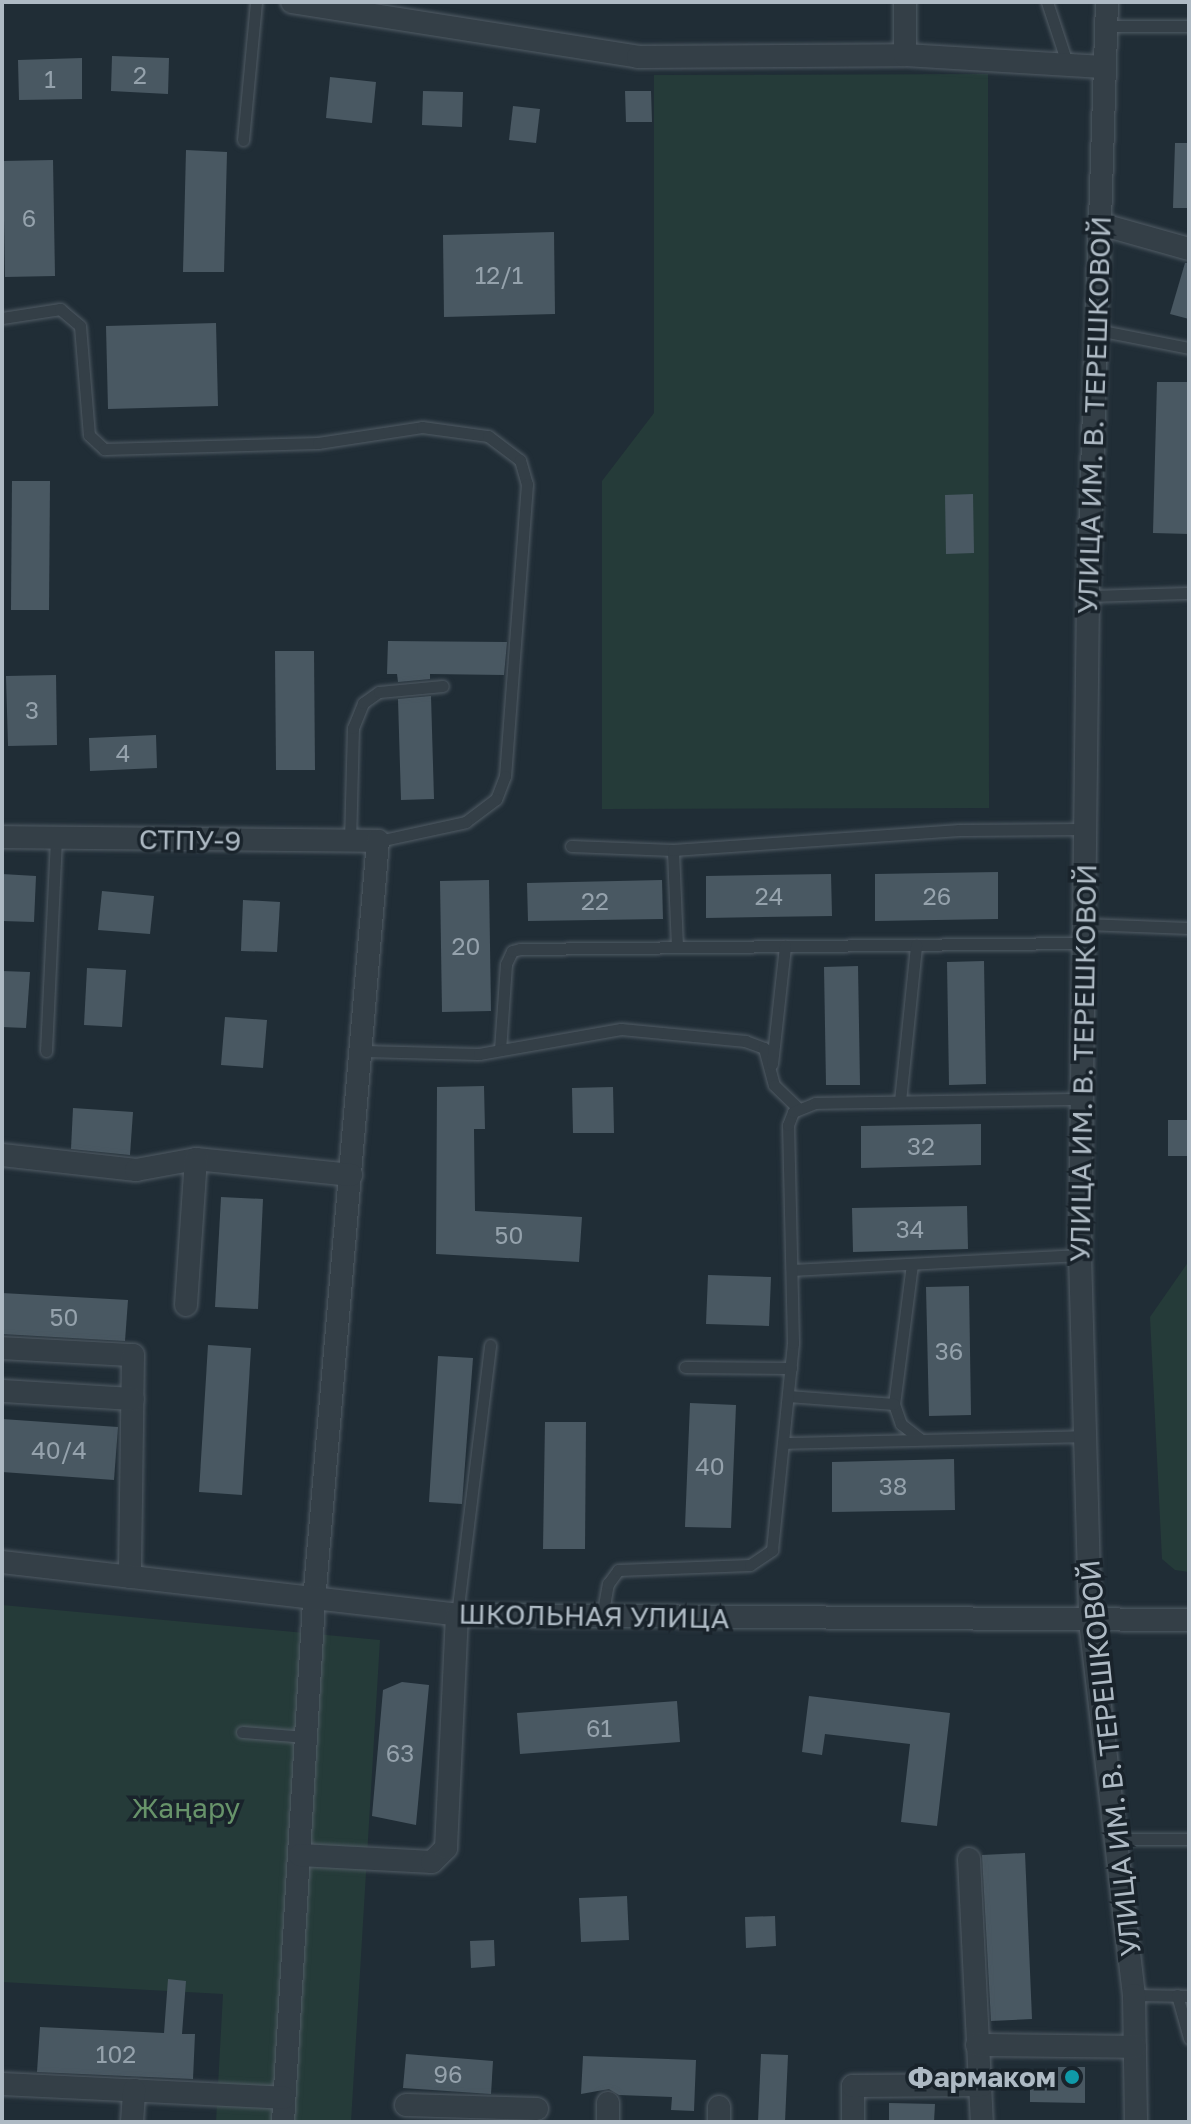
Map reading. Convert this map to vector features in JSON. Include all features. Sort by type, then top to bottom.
[{"type":"street","points":[[292,2],[366,8],[638,57],[905,55],[1103,67]]},
{"type":"street","points":[[905,2],[905,55]]},
{"type":"street","name":"УЛИЦА ИМ. В. ТЕРЕШКОВОЙ","points":[[1107,2],[1088,596],[1080,1255],[1090,1621],[1134,1995],[1136,2122]]},
{"type":"street","points":[[1100,224],[1189,249]]},
{"type":"street","name":"СТПУ-9","points":[[2,837],[378,841]]},
{"type":"street","points":[[283,2122],[314,1602],[363,1051],[378,841]]},
{"type":"street","points":[[2,1155],[136,1170],[196,1159],[351,1175]]},
{"type":"street","points":[[186,1305],[196,1159]]},
{"type":"street","points":[[2,1348],[133,1355],[130,1577]]},
{"type":"street","points":[[2,1391],[133,1399]]},
{"type":"street","name":"ШКОЛЬНАЯ УЛИЦА","points":[[2,1562],[314,1602],[457,1615],[1189,1620]]},
{"type":"street","points":[[300,1855],[432,1862],[446,1848],[457,1615]]},
{"type":"street","points":[[969,1859],[982,2122]]},
{"type":"street","points":[[977,2045],[1135,2047]]},
{"type":"street","points":[[2,2084],[284,2098]]},
{"type":"street","points":[[853,2122],[853,2086],[982,2085]]},
{"type":"street","points":[[132,2122],[134,2090]]},
{"type":"street","points":[[406,2105],[430,2114],[537,2109]]},
{"type":"lane","points":[[243,140],[256,2]]},
{"type":"lane","points":[[1047,2],[1067,63]]},
{"type":"lane","points":[[1105,26],[1189,26]]},
{"type":"lane","points":[[2,318],[41,307],[60,309],[80,326],[89,435],[104,449],[318,443],[422,427],[488,436],[520,460],[527,484],[501,787],[486,811],[466,822],[378,841]]},
{"type":"lane","points":[[1097,330],[1189,348]]},
{"type":"lane","points":[[1088,596],[1189,593]]},
{"type":"lane","points":[[350,843],[353,728],[363,703],[379,692],[443,686]]},
{"type":"lane","points":[[571,846],[673,850],[959,830],[1085,829]]},
{"type":"lane","points":[[46,1051],[56,838]]},
{"type":"lane","points":[[673,850],[677,947]]},
{"type":"lane","points":[[500,1050],[506,964],[512,951],[916,945],[1189,928]]},
{"type":"lane","points":[[900,1101],[916,945]]},
{"type":"lane","points":[[772,1065],[785,946]]},
{"type":"lane","points":[[363,1051],[500,1050],[621,1029],[745,1041],[764,1048],[778,1091],[798,1108]]},
{"type":"lane","points":[[602,1617],[608,1584],[618,1570],[750,1565],[772,1550],[791,1368],[788,1125],[798,1108],[815,1103],[1081,1099]]},
{"type":"lane","points":[[792,1270],[1080,1255]]},
{"type":"lane","points":[[912,1264],[894,1404],[901,1424],[921,1440]]},
{"type":"lane","points":[[457,1615],[490,1345]]},
{"type":"lane","points":[[685,1367],[791,1368]]},
{"type":"lane","points":[[788,1396],[894,1404]]},
{"type":"lane","points":[[784,1443],[1086,1436]]},
{"type":"lane","points":[[242,1732],[307,1737]]},
{"type":"lane","points":[[1117,1839],[1189,1839]]},
{"type":"lane","points":[[1134,1995],[1183,1996],[1189,2038]]},
{"type":"green space","points":[[988,74],[989,808],[602,809],[602,481],[654,413],[654,75]]},
{"type":"green space","points":[[1189,1261],[1189,1572],[1175,1570],[1162,1559],[1150,1317]]},
{"type":"green space","name":"Жаңару","points":[[2,1605],[380,1640],[351,2122],[216,2122],[223,1994],[2,1982]]},
{"type":"building","points":[[112,56],[169,58],[168,94],[111,91]]},
{"type":"building","points":[[82,58],[82,99],[19,100],[18,60]]},
{"type":"building","points":[[330,77],[376,82],[372,123],[326,118]]},
{"type":"building","points":[[423,91],[463,92],[462,127],[422,125]]},
{"type":"building","points":[[625,91],[651,91],[652,122],[626,122]]},
{"type":"building","points":[[513,106],[540,109],[536,143],[509,140]]},
{"type":"building","points":[[1175,143],[1189,143],[1189,208],[1173,208]]},
{"type":"building","points":[[186,150],[227,152],[224,272],[183,272]]},
{"type":"building","points":[[53,160],[55,276],[5,277],[3,161]]},
{"type":"building","points":[[554,232],[555,314],[444,317],[443,235]]},
{"type":"building","points":[[1185,263],[1189,263],[1189,319],[1170,314]]},
{"type":"building","points":[[216,323],[218,406],[108,409],[106,326]]},
{"type":"building","points":[[1157,382],[1189,382],[1189,534],[1153,533]]},
{"type":"building","points":[[12,481],[50,481],[49,610],[11,610]]},
{"type":"building","points":[[973,494],[974,553],[946,554],[945,495]]},
{"type":"building","points":[[388,641],[507,642],[504,675],[430,674],[430,679],[398,682],[397,674],[387,674]]},
{"type":"building","points":[[275,651],[314,651],[315,770],[276,770]]},
{"type":"building","points":[[56,675],[57,745],[8,746],[6,676]]},
{"type":"building","points":[[431,696],[434,799],[401,800],[398,699]]},
{"type":"building","points":[[156,735],[157,768],[90,771],[89,738]]},
{"type":"building","points":[[998,872],[998,919],[875,921],[875,874]]},
{"type":"building","points":[[2,874],[36,876],[34,922],[2,921]]},
{"type":"building","points":[[831,874],[832,916],[706,918],[706,876]]},
{"type":"building","points":[[489,880],[491,1011],[442,1012],[440,881]]},
{"type":"building","points":[[662,880],[663,919],[528,921],[527,883]]},
{"type":"building","points":[[102,891],[154,896],[150,934],[98,930]]},
{"type":"building","points":[[243,900],[280,902],[277,952],[241,951]]},
{"type":"building","points":[[984,961],[986,1084],[949,1085],[947,962]]},
{"type":"building","points":[[858,966],[860,1085],[826,1085],[824,967]]},
{"type":"building","points":[[87,968],[126,970],[122,1027],[84,1025]]},
{"type":"building","points":[[2,971],[30,972],[26,1028],[2,1027]]},
{"type":"building","points":[[225,1017],[267,1020],[263,1068],[221,1065]]},
{"type":"building","points":[[484,1086],[485,1129],[474,1129],[475,1211],[582,1217],[579,1262],[436,1254],[437,1087]]},
{"type":"building","points":[[613,1087],[614,1133],[573,1133],[572,1088]]},
{"type":"building","points":[[73,1108],[133,1112],[130,1155],[71,1149]]},
{"type":"building","points":[[1168,1120],[1189,1120],[1189,1156],[1168,1156]]},
{"type":"building","points":[[981,1124],[981,1165],[861,1168],[861,1126]]},
{"type":"building","points":[[221,1197],[263,1199],[258,1309],[215,1307]]},
{"type":"building","points":[[967,1206],[968,1249],[853,1252],[852,1208]]},
{"type":"building","points":[[708,1275],[771,1277],[769,1326],[706,1324]]},
{"type":"building","points":[[969,1286],[971,1415],[929,1416],[926,1287]]},
{"type":"building","points":[[2,1293],[128,1300],[125,1341],[2,1334]]},
{"type":"building","points":[[208,1345],[251,1348],[242,1495],[199,1492]]},
{"type":"building","points":[[438,1356],[473,1358],[462,1504],[429,1502]]},
{"type":"building","points":[[690,1403],[736,1405],[731,1528],[685,1527]]},
{"type":"building","points":[[2,1419],[118,1427],[114,1480],[2,1472]]},
{"type":"building","points":[[545,1422],[586,1422],[585,1549],[543,1549]]},
{"type":"building","points":[[954,1459],[955,1510],[832,1512],[832,1462]]},
{"type":"building","points":[[402,1682],[429,1685],[416,1825],[372,1816],[383,1690]]},
{"type":"building","points":[[809,1696],[950,1713],[937,1826],[901,1822],[910,1744],[825,1734],[822,1755],[802,1752]]},
{"type":"building","points":[[677,1701],[680,1742],[520,1754],[517,1713]]},
{"type":"building","points":[[1025,1853],[1032,2019],[991,2021],[982,1855]]},
{"type":"building","points":[[627,1896],[629,1940],[581,1942],[579,1898]]},
{"type":"building","points":[[775,1916],[776,1946],[746,1948],[745,1917]]},
{"type":"building","points":[[494,1940],[495,1966],[471,1968],[470,1941]]},
{"type":"building","points":[[168,1979],[186,1981],[182,2034],[195,2034],[193,2079],[37,2072],[40,2027],[164,2033]]},
{"type":"building","points":[[406,2054],[493,2061],[491,2094],[403,2088]]},
{"type":"building","points":[[761,2054],[788,2055],[785,2122],[758,2122]]},
{"type":"building","points":[[583,2056],[696,2060],[694,2111],[671,2110],[672,2097],[619,2095],[609,2089],[581,2094]]},
{"type":"building","name":"Фармаком","points":[[1058,2067],[1085,2067],[1085,2103],[1030,2102],[1030,2086],[1058,2087]]},
{"type":"building","points":[[889,2103],[935,2104],[934,2122],[889,2122]]},
{"type":"place","name":"Фармаком","points":[[1072,2077]]}]
